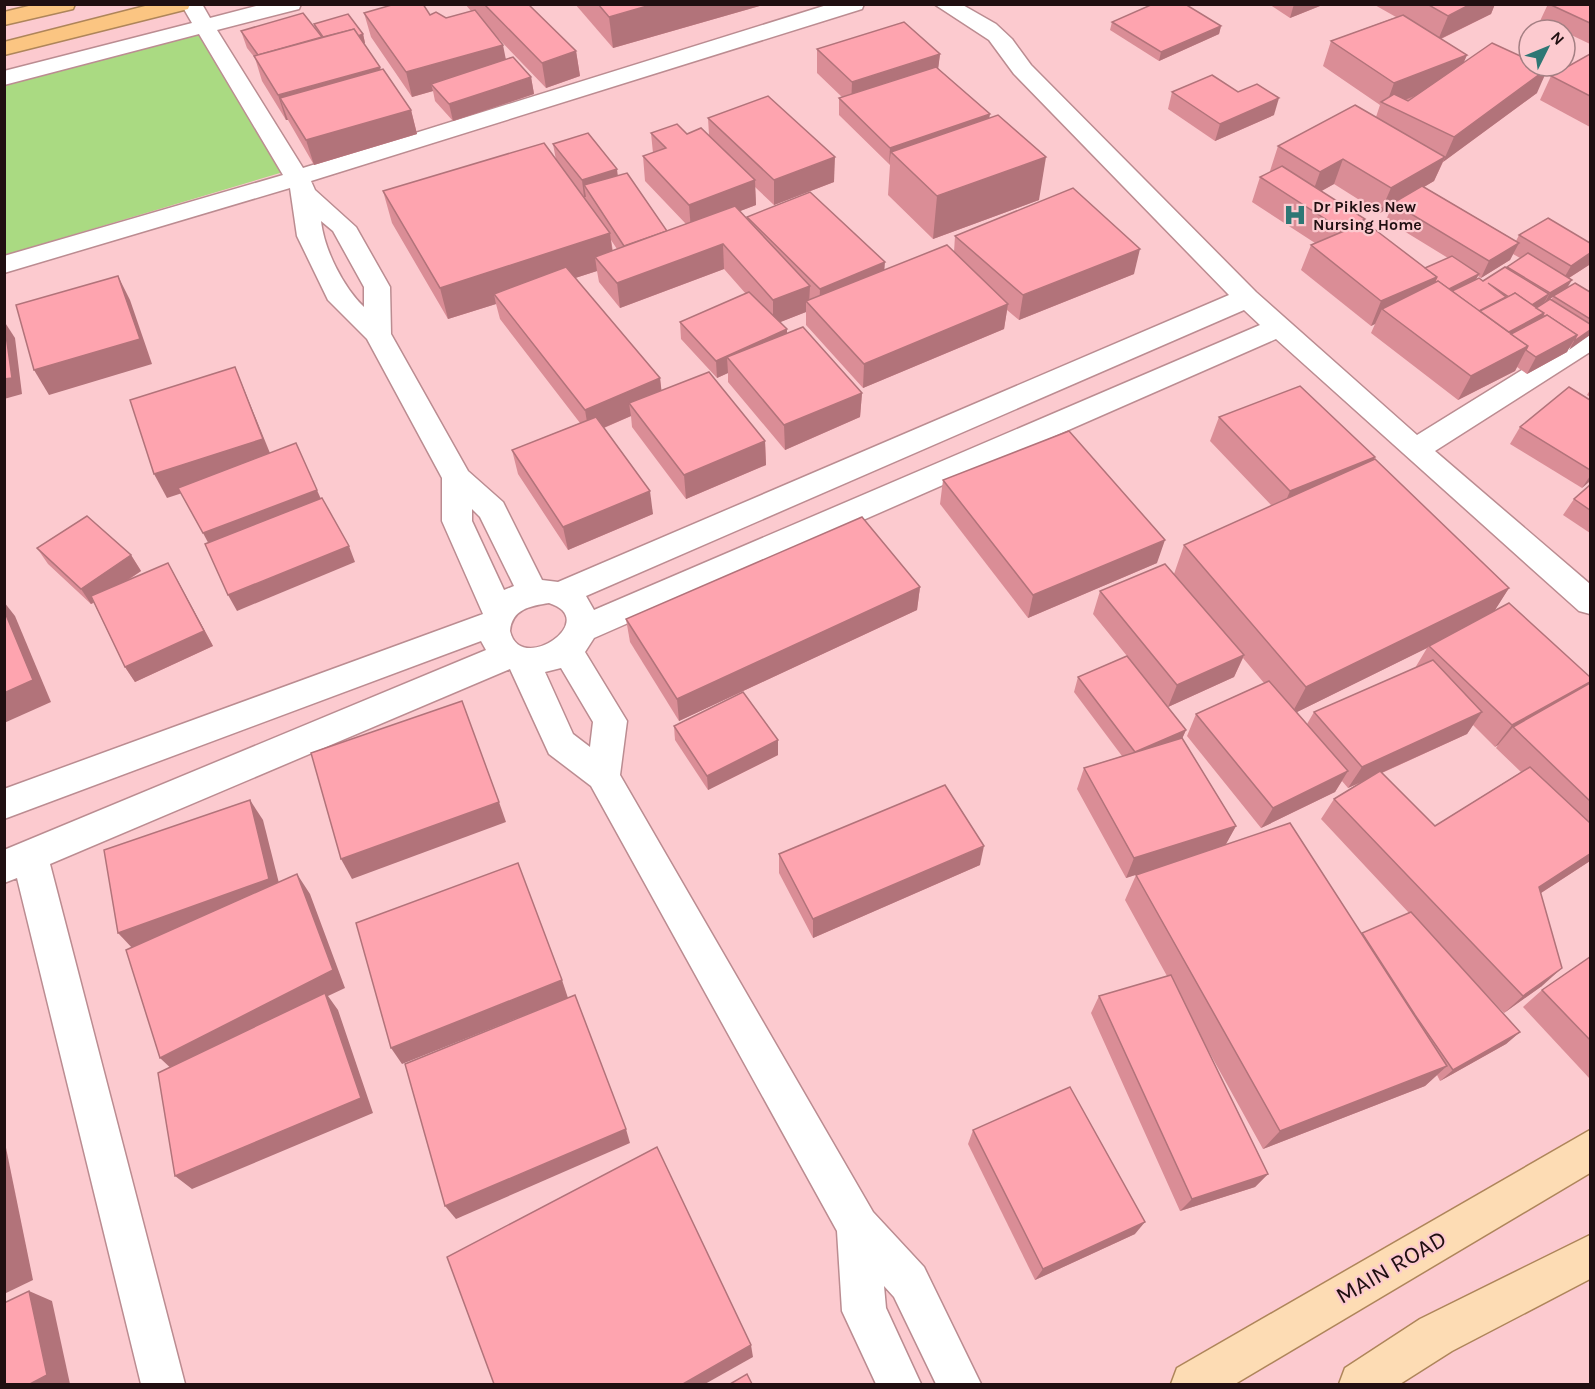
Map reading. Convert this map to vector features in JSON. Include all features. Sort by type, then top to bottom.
[{"type":"highway","points":[[4,20],[64,4]]},
{"type":"highway","points":[[4,49],[180,4]]},
{"type":"main road","name":"MAIN ROAD","points":[[1193,1384],[1590,1150]]},
{"type":"main road","points":[[1361,1384],[1436,1335],[1590,1256]]},
{"type":"street","points":[[191,4],[301,186],[343,227],[377,287],[378,334]]},
{"type":"street","points":[[4,78],[291,4]]},
{"type":"street","points":[[4,265],[301,186],[854,4]]},
{"type":"street","points":[[944,5],[960,32],[986,54],[1022,69],[1247,298],[1415,450],[1590,602]]},
{"type":"street","points":[[301,186],[310,236],[341,300],[378,334],[457,477],[492,510],[546,593],[579,608],[574,640],[610,721],[603,776]]},
{"type":"street","points":[[1247,298],[546,593],[508,603],[497,618],[494,635],[500,646],[516,657],[538,661],[574,640],[1279,327]]},
{"type":"street","points":[[1415,450],[1590,340]]},
{"type":"street","points":[[457,477],[457,521],[497,618]]},
{"type":"street","points":[[4,804],[497,618]]},
{"type":"street","points":[[516,657],[561,744],[603,776],[858,1227],[909,1282],[958,1384]]},
{"type":"street","points":[[163,1384],[17,862],[516,657]]},
{"type":"street","points":[[858,1227],[864,1311],[899,1384]]},
{"type":"green space","points":[[204,27],[290,170],[5,255],[5,79]]},
{"type":"building","points":[[395,4],[423,4],[430,15],[436,12],[446,18],[475,10],[503,45],[406,72],[364,13]]},
{"type":"building","points":[[484,4],[528,4],[576,51],[542,63]]},
{"type":"building","points":[[598,4],[654,4],[609,17]]},
{"type":"building","points":[[1153,4],[1185,4],[1221,26],[1161,52],[1112,22]]},
{"type":"building","points":[[1427,4],[1471,4],[1448,16]]},
{"type":"building","points":[[1549,4],[1590,4],[1590,23]]},
{"type":"building","points":[[303,13],[322,37],[258,55],[241,31]]},
{"type":"building","points":[[348,14],[363,34],[358,36],[354,29],[323,37],[314,24]]},
{"type":"building","points":[[1403,15],[1467,55],[1394,83],[1331,41]]},
{"type":"building","points":[[904,22],[940,54],[852,82],[817,49]]},
{"type":"building","points":[[354,29],[380,67],[278,95],[254,56]]},
{"type":"building","points":[[1492,43],[1517,54],[1517,78],[1534,78],[1454,137],[1381,102],[1394,94],[1408,101]]},
{"type":"building","points":[[1590,54],[1590,96],[1555,78],[1577,78],[1577,61]]},
{"type":"building","points":[[513,57],[531,77],[449,104],[431,84]]},
{"type":"building","points":[[936,67],[990,114],[890,148],[839,98]]},
{"type":"building","points":[[383,69],[411,110],[306,140],[280,98]]},
{"type":"building","points":[[1212,75],[1238,92],[1257,84],[1279,98],[1220,124],[1172,92]]},
{"type":"building","points":[[768,96],[835,157],[774,180],[708,118]]},
{"type":"building","points":[[1355,105],[1445,157],[1391,188],[1343,159],[1320,172],[1278,146]]},
{"type":"building","points":[[998,115],[1046,157],[937,196],[891,152]]},
{"type":"building","points":[[677,124],[687,134],[701,128],[755,180],[689,205],[643,156],[666,148],[651,133]]},
{"type":"building","points":[[588,133],[617,169],[582,180],[553,144]]},
{"type":"building","points":[[544,143],[610,233],[440,288],[383,191]]},
{"type":"building","points":[[1282,166],[1365,219],[1349,229],[1365,222],[1437,277],[1381,301],[1311,245],[1344,231],[1260,177]]},
{"type":"building","points":[[627,173],[667,231],[624,246],[584,185]]},
{"type":"building","points":[[1422,186],[1519,243],[1489,261],[1393,203]]},
{"type":"building","points":[[1073,188],[1140,249],[1023,295],[955,236]]},
{"type":"building","points":[[810,192],[885,262],[820,289],[747,217]]},
{"type":"building","points":[[735,206],[810,286],[773,300],[723,244],[617,283],[595,257]]},
{"type":"building","points":[[1548,218],[1590,243],[1590,253],[1571,266],[1519,235]]},
{"type":"building","points":[[947,245],[1008,304],[864,364],[806,301]]},
{"type":"building","points":[[1528,253],[1572,280],[1550,293],[1507,267]]},
{"type":"building","points":[[1452,256],[1479,274],[1449,289],[1438,281],[1434,283],[1437,277],[1425,268]]},
{"type":"building","points":[[566,267],[660,378],[585,410],[494,294]]},
{"type":"building","points":[[1505,267],[1549,294],[1532,305],[1515,293],[1509,297],[1488,283],[1506,297],[1479,311],[1452,291],[1479,278],[1483,281]]},
{"type":"building","points":[[118,276],[140,339],[34,370],[16,305]]},
{"type":"building","points":[[1438,281],[1528,346],[1471,376],[1382,309]]},
{"type":"building","points":[[1575,283],[1590,292],[1590,319],[1553,296]]},
{"type":"building","points":[[749,292],[787,329],[716,361],[680,322]]},
{"type":"building","points":[[1515,293],[1544,313],[1509,332],[1480,311]]},
{"type":"building","points":[[1550,299],[1590,324],[1590,330],[1574,341],[1577,335],[1547,315],[1542,317],[1544,313],[1536,308]]},
{"type":"building","points":[[1547,315],[1577,335],[1536,357],[1526,350],[1528,346],[1511,334]]},
{"type":"building","points":[[4,321],[12,378],[4,379]]},
{"type":"building","points":[[803,327],[862,393],[784,425],[727,357]]},
{"type":"building","points":[[235,367],[263,439],[154,474],[130,400]]},
{"type":"building","points":[[709,372],[765,441],[684,475],[629,403]]},
{"type":"building","points":[[1300,386],[1375,457],[1290,491],[1219,417]]},
{"type":"building","points":[[1569,387],[1590,400],[1590,470],[1520,427]]},
{"type":"building","points":[[596,417],[650,491],[563,527],[512,450]]},
{"type":"building","points":[[1069,431],[1165,540],[1033,595],[943,480]]},
{"type":"building","points":[[296,443],[317,490],[203,533],[178,488]]},
{"type":"building","points":[[1375,459],[1509,588],[1306,687],[1184,545]]},
{"type":"building","points":[[1590,485],[1590,510],[1574,499]]},
{"type":"building","points":[[322,498],[349,546],[228,595],[205,544]]},
{"type":"building","points":[[87,516],[131,555],[81,589],[37,548]]},
{"type":"building","points":[[862,517],[920,587],[677,699],[626,619]]},
{"type":"building","points":[[168,563],[204,631],[125,667],[91,596]]},
{"type":"building","points":[[1165,564],[1244,655],[1177,685],[1100,591]]},
{"type":"building","points":[[1509,603],[1590,677],[1590,682],[1512,725],[1429,646]]},
{"type":"building","points":[[4,610],[33,680],[4,693]]},
{"type":"building","points":[[1127,656],[1186,730],[1135,752],[1078,677]]},
{"type":"building","points":[[1433,660],[1482,712],[1362,767],[1314,712]]},
{"type":"building","points":[[1269,681],[1348,771],[1273,808],[1196,714]]},
{"type":"building","points":[[1590,683],[1590,801],[1513,727]]},
{"type":"building","points":[[743,692],[778,740],[707,776],[674,726]]},
{"type":"building","points":[[462,701],[499,802],[341,859],[311,753]]},
{"type":"building","points":[[1182,738],[1236,826],[1134,858],[1084,768]]},
{"type":"building","points":[[1530,767],[1590,823],[1590,854],[1539,887],[1562,968],[1523,996],[1334,799],[1380,771],[1435,826]]},
{"type":"building","points":[[945,785],[984,846],[813,919],[779,854]]},
{"type":"building","points":[[250,800],[269,879],[118,933],[104,850]]},
{"type":"building","points":[[1290,823],[1447,1066],[1280,1131],[1136,875]]},
{"type":"building","points":[[518,863],[562,980],[391,1048],[356,923]]},
{"type":"building","points":[[297,874],[333,970],[160,1058],[126,950]]},
{"type":"building","points":[[1411,912],[1520,1032],[1453,1070],[1362,933]]},
{"type":"building","points":[[1590,957],[1590,1040],[1542,990]]},
{"type":"building","points":[[1171,975],[1268,1174],[1192,1199],[1099,996]]},
{"type":"building","points":[[325,993],[361,1098],[175,1176],[158,1073]]},
{"type":"building","points":[[575,995],[626,1129],[445,1206],[405,1064]]},
{"type":"building","points":[[1070,1087],[1145,1222],[1043,1269],[973,1130]]},
{"type":"building","points":[[657,1147],[751,1345],[683,1384],[494,1384],[447,1257]]},
{"type":"building","points":[[29,1291],[47,1375],[30,1384],[4,1384],[4,1303]]},
{"type":"building","points":[[747,1374],[752,1384],[730,1384]]},
{"type":"place","name":"Dr Pikles New Nursing Home","points":[[1295,215]]}]
